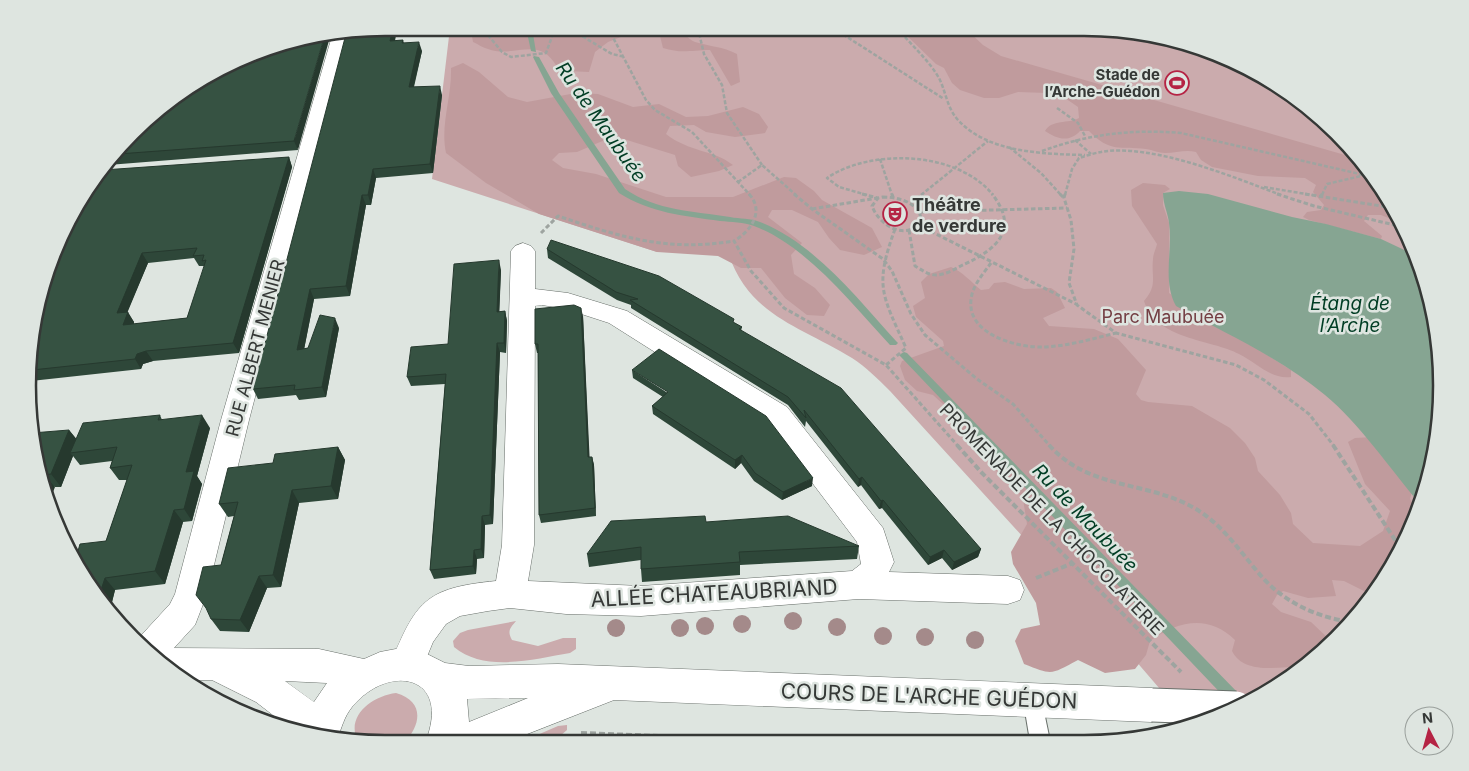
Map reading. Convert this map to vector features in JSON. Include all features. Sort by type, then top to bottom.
[{"type":"street","name":"RUE ALBERT MENIER","points":[[153,646],[183,614],[190,594],[297,159],[341,39]]},
{"type":"street","points":[[510,594],[518,545],[523,251]]},
{"type":"street","name":"ALLÉE CHATEAUBRIAND","points":[[522,299],[542,297],[568,301],[618,317],[777,415],[872,537],[878,562],[872,574],[859,585]]},
{"type":"street","name":"ALLÉE CHATEAUBRIAND","points":[[422,671],[427,620],[438,611],[472,598],[510,594],[566,599],[641,601],[859,585],[1008,590]]},
{"type":"street","points":[[175,664],[214,666],[319,665],[363,675]]},
{"type":"street","name":"COURS DE L'ARCHE GUÉDON","points":[[363,675],[392,665],[469,683],[558,681],[1218,707]]},
{"type":"street","points":[[214,666],[269,690],[314,727]]},
{"type":"street","points":[[422,671],[446,690],[451,705],[451,722],[446,735]]},
{"type":"street","points":[[321,729],[329,708],[339,695],[363,675]]},
{"type":"street","name":"COURS DE L'ARCHE GUÉDON","points":[[481,735],[559,703],[622,684]]},
{"type":"lane","points":[[1033,699],[1039,735]]},
{"type":"path","points":[[489,36],[502,52],[511,57],[546,53],[552,36]]},
{"type":"path","points":[[582,36],[612,54],[625,57]]},
{"type":"path","points":[[523,251],[558,216],[636,241],[662,246],[712,246],[734,241],[746,235],[754,226],[757,218],[753,198],[692,132],[655,110],[640,92],[625,57],[612,36]]},
{"type":"path","points":[[700,36],[704,54],[722,84],[728,113],[762,165],[812,209],[883,260],[892,271],[910,314],[925,336],[977,379],[1013,404],[1062,460],[1083,473],[1194,508],[1216,522],[1264,579],[1284,597],[1327,619],[1341,621]]},
{"type":"path","points":[[846,36],[944,99],[959,120],[988,141],[1042,151],[1086,155]]},
{"type":"path","points":[[904,36],[934,70],[940,80],[944,99]]},
{"type":"path","points":[[1057,108],[1074,119],[1085,132],[1085,136]]},
{"type":"path","points":[[1042,151],[1085,136],[1124,130],[1181,133],[1363,176]]},
{"type":"path","points":[[1075,139],[1091,154]]},
{"type":"path","points":[[911,203],[988,141]]},
{"type":"path","points":[[1009,146],[1041,173],[1064,198],[1071,220],[1074,250],[1069,283],[1077,305]]},
{"type":"path","points":[[1064,198],[1072,169],[1080,158],[1091,154],[1126,150],[1148,154],[1253,184],[1315,206],[1394,225]]},
{"type":"path","points":[[880,159],[893,197]]},
{"type":"path","points":[[878,198],[839,187],[827,178],[846,167],[880,159],[914,159],[955,169],[981,182],[998,201],[1003,210],[1005,226],[999,242],[981,257],[934,277],[925,274],[914,263],[909,230]]},
{"type":"path","points":[[738,182],[762,165]]},
{"type":"path","points":[[1321,196],[1327,184],[1363,176]]},
{"type":"path","points":[[1253,184],[1383,206]]},
{"type":"path","points":[[812,209],[878,198],[893,197],[911,203],[919,212],[918,225],[909,230],[895,229],[884,224],[875,215],[872,206],[878,198]]},
{"type":"path","points":[[919,212],[1067,208]]},
{"type":"path","points":[[918,225],[1077,305],[1116,333],[1236,365],[1264,380],[1288,396],[1309,414],[1328,437],[1396,542]]},
{"type":"path","points":[[886,365],[906,348],[882,297],[880,284],[883,260],[895,229]]},
{"type":"path","name":"PROMENADE DE LA CHOCOLATERIE","points":[[734,241],[751,271],[784,308],[886,365],[981,472],[1185,676]]},
{"type":"path","points":[[991,262],[976,287],[971,300],[971,311],[976,321],[998,337],[1011,344],[1033,347],[1077,343],[1116,333]]},
{"type":"path","points":[[1008,590],[1073,563]]},
{"type":"path","points":[[577,733],[624,735]]},
{"type":"green space","name":"Parc Maubuée","points":[[449,36],[1084,36],[1129,39],[1174,48],[1238,72],[1278,95],[1296,108],[1346,155],[1374,191],[1386,211],[1397,231],[1414,273],[1421,295],[1430,340],[1433,386],[1432,408],[1430,431],[1421,476],[1397,540],[1374,580],[1346,616],[1314,648],[1278,676],[1238,699],[1186,719],[1135,660],[890,391],[867,369],[852,358],[796,328],[763,305],[749,291],[737,274],[728,252],[657,252],[432,179]]},
{"type":"green space","points":[[472,36],[623,36],[608,42],[595,52],[589,72],[568,71],[557,67],[550,57],[534,49],[498,51],[473,42]]},
{"type":"green space","points":[[660,36],[686,36],[695,42],[732,51],[737,54],[740,82],[731,86],[710,50],[681,51],[663,48]]},
{"type":"green space","points":[[907,36],[973,36],[983,45],[1001,56],[1346,155],[1374,191],[1390,219],[1381,215],[1368,215],[1364,221],[1382,236],[1381,239],[1303,217],[1307,212],[1321,210],[1324,205],[1313,192],[1316,185],[1305,178],[1258,176],[1212,167],[1201,160],[1196,152],[1192,151],[1160,153],[1146,149],[1109,146],[1089,131],[1080,131],[1072,137],[1058,138],[1045,131],[1048,127],[1056,123],[1079,118],[1078,107],[1065,98],[1047,93],[1018,92],[999,98],[984,98],[960,90],[952,83],[944,68],[936,64]]},
{"type":"green space","points":[[463,63],[479,72],[508,97],[527,102],[576,93],[598,94],[633,107],[659,104],[686,117],[708,116],[743,107],[759,114],[768,127],[765,133],[735,137],[706,132],[694,125],[670,126],[666,134],[675,140],[692,148],[718,156],[733,165],[719,171],[691,177],[678,166],[675,155],[614,136],[577,152],[559,153],[552,160],[563,168],[596,174],[666,197],[733,197],[784,177],[796,178],[814,191],[822,200],[872,228],[882,247],[864,255],[840,250],[818,222],[792,210],[772,210],[768,217],[802,243],[791,255],[794,274],[815,288],[830,305],[824,316],[807,315],[785,298],[761,268],[741,268],[718,256],[657,252],[539,214],[486,183],[446,153],[444,132],[451,68]]},
{"type":"green space","points":[[1143,183],[1165,185],[1170,189],[1163,193],[1163,205],[1169,223],[1169,293],[1291,370],[1291,377],[1277,376],[1239,354],[1172,331],[1160,324],[1150,314],[1144,301],[1151,290],[1153,257],[1157,244],[1132,206],[1131,190]]},
{"type":"green space","points":[[951,267],[981,290],[989,289],[994,283],[1005,282],[1024,289],[1051,288],[1057,292],[1065,308],[1043,318],[1049,326],[1094,329],[1118,339],[1146,370],[1136,394],[1141,400],[1192,406],[1230,428],[1245,443],[1255,458],[1258,471],[1280,495],[1291,513],[1293,524],[1313,543],[1360,546],[1383,531],[1390,511],[1365,484],[1348,442],[1355,438],[1374,437],[1414,485],[1410,499],[1412,503],[1406,519],[1397,540],[1374,580],[1366,592],[1344,581],[1332,580],[1336,596],[1308,598],[1283,591],[1277,595],[1272,604],[1281,612],[1311,622],[1326,636],[1291,667],[1263,668],[1245,664],[1232,651],[1235,640],[1225,632],[1214,626],[1193,623],[1171,629],[1150,641],[1146,655],[1135,669],[1105,673],[1078,660],[1057,671],[1047,672],[1024,664],[1015,641],[1021,629],[1040,625],[1036,603],[1013,564],[1011,552],[1027,524],[1023,499],[1009,482],[998,473],[974,443],[960,435],[947,417],[944,405],[933,395],[917,391],[905,380],[900,366],[902,361],[944,346],[943,341],[916,317],[913,306],[925,298],[921,282],[929,274]]},
{"type":"green space","points":[[516,621],[510,630],[512,640],[538,646],[563,638],[576,638],[576,649],[570,653],[526,661],[495,662],[480,660],[466,655],[454,647],[453,641],[460,633]]},
{"type":"green space","points":[[396,693],[405,697],[416,707],[417,721],[410,735],[355,733],[355,724],[363,709],[378,698]]},
{"type":"green space","points":[[567,725],[567,730],[561,735],[537,735],[558,726]]},
{"type":"water","name":"Étang de l’Arche","points":[[1179,191],[1208,194],[1381,239],[1405,250],[1421,295],[1426,317],[1430,340],[1433,386],[1430,431],[1421,476],[1414,497],[1350,419],[1325,395],[1272,358],[1176,306],[1170,286],[1170,234],[1163,193]]},
{"type":"building","points":[[391,36],[390,41],[403,40],[402,43],[419,42],[409,87],[440,86],[430,164],[373,169],[368,195],[362,195],[346,286],[310,289],[297,350],[308,348],[320,315],[335,318],[322,387],[294,390],[295,385],[253,389],[345,39]]},
{"type":"building","points":[[323,42],[294,141],[124,154],[173,108],[211,83],[231,72],[273,55]]},
{"type":"building","points":[[289,157],[233,343],[146,351],[137,354],[135,359],[37,369],[43,317],[55,273],[72,231],[95,191],[108,173],[111,169]],"holes":[[[197,248],[193,256],[204,255],[202,261],[206,260],[187,318],[123,325],[128,312],[117,313],[142,253]]]},
{"type":"building","points":[[551,240],[659,276],[734,319],[733,322],[742,327],[739,329],[841,388],[981,549],[954,562],[944,550],[930,557],[883,500],[881,501],[862,477],[859,479],[804,410],[806,418],[788,397],[630,300],[638,299],[616,292],[547,249]]},
{"type":"building","points":[[499,260],[497,312],[505,311],[504,343],[497,343],[490,515],[482,516],[481,549],[474,550],[473,566],[430,570],[446,374],[407,377],[411,347],[448,344],[454,264]]},
{"type":"building","points":[[574,305],[581,308],[588,457],[592,457],[595,508],[539,515],[538,344],[535,344],[535,309]]},
{"type":"building","points":[[659,349],[766,416],[813,478],[783,492],[755,473],[742,455],[735,460],[652,406],[668,392],[632,370]]},
{"type":"building","points":[[160,415],[158,420],[202,415],[186,472],[194,471],[184,509],[174,510],[155,571],[105,578],[101,589],[78,551],[80,544],[106,541],[132,465],[110,468],[117,447],[70,453],[83,423]]},
{"type":"building","points":[[69,430],[51,474],[48,474],[39,432]]},
{"type":"building","points":[[338,447],[331,486],[292,490],[273,575],[259,576],[240,620],[211,619],[206,608],[196,595],[203,567],[221,565],[238,502],[219,504],[228,468],[273,463],[275,454]]},
{"type":"building","points":[[705,516],[706,522],[788,516],[859,546],[739,552],[740,562],[641,569],[641,547],[587,554],[611,521]]},
{"type":"waterway","name":"Ru de Maubuée","points":[[531,36],[534,51]]},
{"type":"waterway","name":"Ru de Maubuée","points":[[536,57],[555,93],[622,191],[645,204],[658,208],[686,214],[753,223],[777,234],[831,276],[893,343]]},
{"type":"waterway","name":"Ru de Maubuée","points":[[904,355],[1235,699]]},
{"type":"place","name":"Stade de l’Arche-Guédon","points":[[1177,83]]},
{"type":"place","name":"Théâtre de verdure","points":[[895,214]]}]
